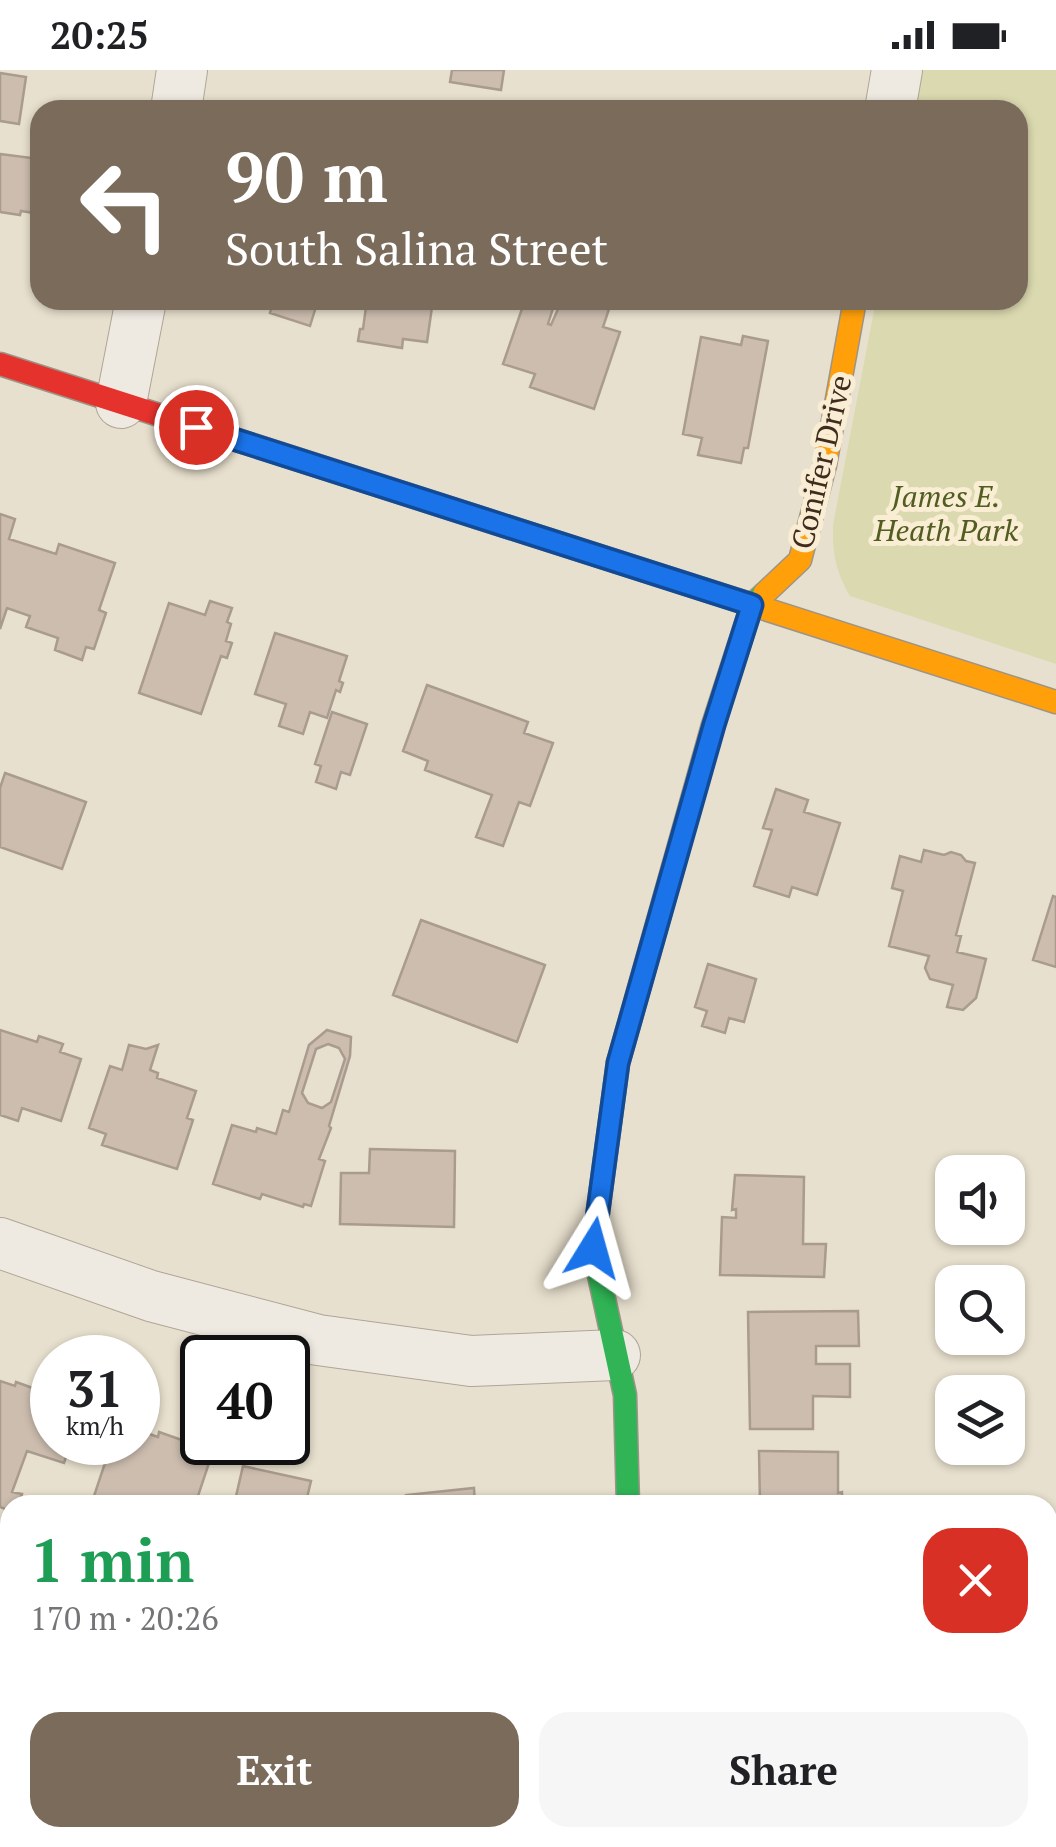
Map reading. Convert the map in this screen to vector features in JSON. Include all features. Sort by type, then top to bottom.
[{"type":"street","points":[[178,100],[182,70]]},
{"type":"street","points":[[892,100],[897,70]]},
{"type":"street","points":[[122,403],[139,310]]},
{"type":"street","name":"Conifer Drive","points":[[752,605],[800,560],[826,465],[854,310]]},
{"type":"street","points":[[0,364],[1056,702]]},
{"type":"street","points":[[628,1495],[624,1394],[593,1248],[618,1063],[752,605]]},
{"type":"street","points":[[0,1242],[150,1296],[318,1340],[470,1360],[616,1355]]},
{"type":"green space","name":"James E. Heath Park","points":[[920,70],[1056,70],[1056,664],[850,596],[836,562],[833,525],[874,310],[1028,310],[1028,100],[915,100]]},
{"type":"building","points":[[452,70],[504,70],[501,90],[450,82]]},
{"type":"building","points":[[0,73],[26,77],[19,124],[0,121]]},
{"type":"building","points":[[0,154],[30,158],[30,212],[0,212]]},
{"type":"building","points":[[271,310],[315,310],[310,326],[270,313]]},
{"type":"building","points":[[366,310],[432,310],[427,342],[403,339],[402,348],[358,341]]},
{"type":"building","points":[[522,310],[552,310],[548,324],[551,325],[558,310],[609,310],[603,327],[620,332],[594,409],[530,387],[535,374],[503,364]]},
{"type":"building","points":[[743,336],[768,341],[748,448],[744,448],[741,463],[698,455],[702,438],[683,434],[701,337],[741,345]]},
{"type":"building","points":[[0,514],[15,519],[9,539],[56,554],[59,544],[115,563],[99,610],[106,613],[94,649],[86,647],[82,660],[55,650],[58,638],[26,627],[30,616],[7,608],[0,629]]},
{"type":"building","points":[[210,601],[232,608],[226,641],[232,643],[227,658],[221,656],[201,714],[139,693],[169,603],[205,615]]},
{"type":"building","points":[[275,633],[347,656],[339,681],[343,683],[340,692],[336,690],[327,718],[310,712],[303,734],[279,726],[286,704],[255,694]]},
{"type":"building","points":[[427,685],[528,722],[524,733],[553,743],[530,806],[519,802],[503,846],[476,837],[492,795],[425,770],[428,761],[403,751]]},
{"type":"building","points":[[332,712],[367,724],[350,775],[341,772],[336,789],[316,782],[321,766],[315,764]]},
{"type":"building","points":[[5,773],[86,802],[62,869],[0,847],[0,788]]},
{"type":"building","points":[[776,789],[808,800],[804,812],[840,823],[817,895],[792,887],[789,897],[754,886],[772,830],[763,828]]},
{"type":"building","points":[[924,850],[944,855],[951,852],[975,863],[956,935],[961,936],[957,952],[986,959],[976,998],[963,1010],[947,1007],[953,985],[930,979],[925,968],[929,956],[889,946],[903,891],[892,888],[900,856],[921,862]]},
{"type":"building","points":[[1053,896],[1056,897],[1056,967],[1033,960]]},
{"type":"building","points":[[421,920],[545,965],[517,1042],[393,995]]},
{"type":"building","points":[[708,964],[756,979],[744,1022],[729,1018],[725,1033],[702,1026],[707,1011],[695,1007]]},
{"type":"building","points":[[0,1030],[37,1042],[39,1036],[63,1044],[60,1052],[81,1059],[61,1121],[22,1108],[18,1121],[0,1115]]},
{"type":"building","points":[[327,1030],[351,1037],[350,1056],[319,1159],[325,1161],[311,1206],[262,1194],[260,1199],[213,1184],[232,1125],[276,1134],[283,1110],[289,1112],[309,1045]],"holes":[[[328,1044],[339,1048],[345,1059],[331,1102],[322,1108],[308,1103],[302,1093],[316,1049]]]},
{"type":"building","points":[[129,1045],[146,1049],[158,1045],[150,1070],[158,1073],[157,1078],[196,1091],[187,1118],[193,1120],[177,1169],[102,1145],[106,1134],[89,1128],[110,1066],[122,1070]]},
{"type":"building","points":[[370,1149],[455,1151],[454,1227],[340,1224],[341,1173],[369,1173]]},
{"type":"building","points":[[735,1175],[804,1177],[803,1244],[826,1244],[824,1277],[720,1275],[722,1217],[736,1218],[736,1209],[732,1210]]},
{"type":"building","points":[[858,1311],[859,1346],[816,1346],[816,1364],[850,1364],[850,1397],[813,1396],[813,1429],[750,1429],[748,1312]]},
{"type":"building","points":[[0,1381],[30,1387],[30,1452],[27,1451],[12,1492],[22,1495],[0,1495]]},
{"type":"building","points":[[160,1432],[180,1439],[180,1465],[208,1465],[198,1495],[94,1495],[104,1465],[160,1465]]},
{"type":"building","points":[[759,1451],[838,1452],[838,1493],[842,1495],[760,1495]]},
{"type":"building","points":[[243,1466],[311,1481],[308,1495],[236,1495]]},
{"type":"building","points":[[474,1488],[474,1495],[406,1495]]},
{"type":"traffic: fast","points":[[628,1495],[625,1395],[593,1248],[618,1063],[713,725],[752,605],[764,594]]},
{"type":"traffic: slow","points":[[764,594],[800,560],[825,465],[853,310]]},
{"type":"traffic: slow","points":[[477,517],[1056,702]]},
{"type":"traffic: jam","points":[[0,364],[477,517]]},
{"type":"route","points":[[196,427],[752,605],[618,1063],[593,1248]]}]
